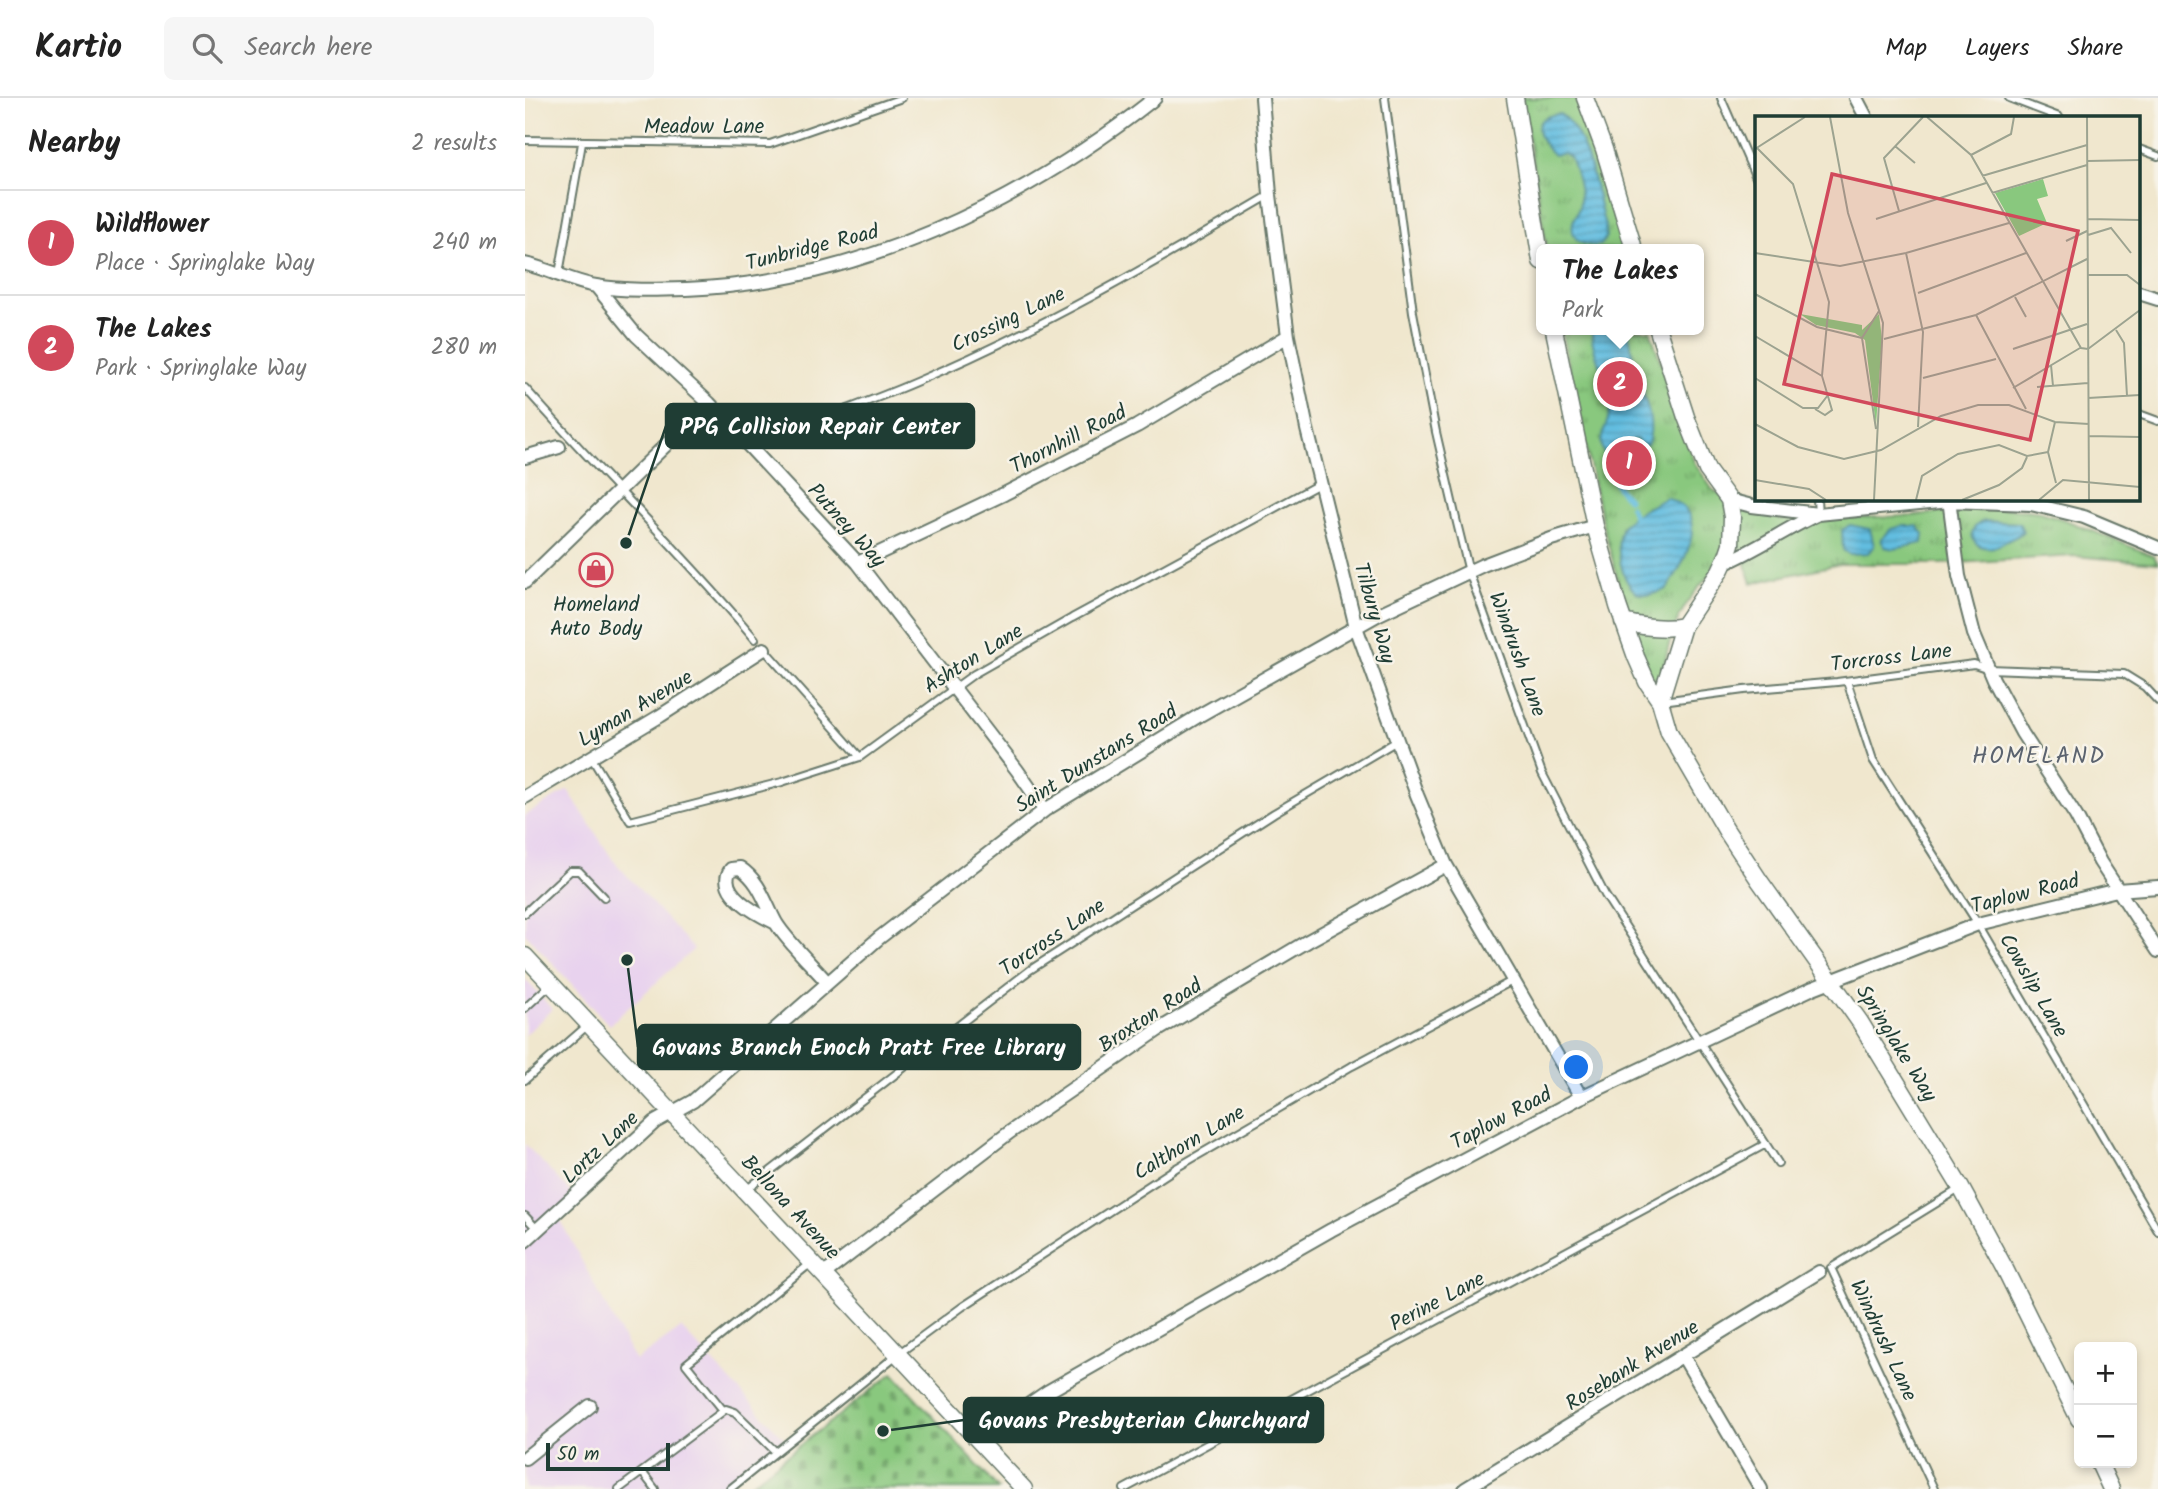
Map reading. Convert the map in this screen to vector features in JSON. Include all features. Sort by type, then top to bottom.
[{"type":"street","name":"Tunbridge Road","points":[[525,264],[596,286],[658,290],[756,283],[855,261],[952,222],[1018,188],[1072,158],[1154,98]]},
{"type":"street","name":"Tilbury Way","points":[[1262,98],[1270,195],[1288,336],[1307,429],[1356,627],[1446,865],[1581,1097]]},
{"type":"street","points":[[1585,98],[1604,149],[1632,244]]},
{"type":"street","points":[[1518,100],[1539,244]]},
{"type":"street","name":"Putney Way","points":[[596,286],[636,335],[709,404],[858,563],[1045,810]]},
{"type":"street","points":[[2141,294],[2158,299]]},
{"type":"street","name":"Springlake Way","points":[[1555,335],[1595,526],[1623,622],[1647,682],[1660,701],[1669,732],[1726,830],[1832,980],[1961,1188],[2004,1267],[2074,1409]]},
{"type":"street","points":[[1660,335],[1686,417],[1707,470],[1729,500],[1732,517],[1731,544],[1723,564],[1683,626],[1660,701]]},
{"type":"street","name":"Thornhill Road","points":[[858,563],[1004,494],[1137,426],[1288,336]]},
{"type":"street","points":[[525,582],[709,404]]},
{"type":"street","points":[[525,457],[559,447]]},
{"type":"street","points":[[1729,500],[1752,506],[1818,514],[1949,500],[2031,504],[2063,510],[2158,548]]},
{"type":"street","points":[[1949,500],[1959,576],[1974,634],[1989,669],[2022,733],[2075,816],[2117,890],[2158,951]]},
{"type":"street","points":[[1723,564],[1818,514]]},
{"type":"street","name":"Saint Dunstans Road","points":[[673,1112],[693,1101],[827,982],[912,912],[1045,810],[1189,721],[1356,627],[1469,572],[1551,539],[1595,526]]},
{"type":"street","points":[[1623,622],[1652,628],[1683,626]]},
{"type":"street","name":"Lyman Avenue","points":[[525,797],[591,757],[760,644]]},
{"type":"street","name":"Broxton Road","points":[[818,1268],[1158,1030],[1318,935],[1446,865]]},
{"type":"street","points":[[776,923],[759,915],[733,893],[726,884],[726,876],[731,869],[740,868],[747,872],[757,885],[776,923],[827,982]]},
{"type":"street","name":"Taplow Road","points":[[977,1440],[1047,1392],[1251,1274],[1581,1097],[1832,980],[1977,924],[2117,890],[2158,887]]},
{"type":"street","name":"Bellona Avenue","points":[[525,956],[1024,1489]]},
{"type":"street","name":"Lortz Lane","points":[[525,1241],[655,1122],[673,1112]]},
{"type":"street","name":"Rosebank Avenue","points":[[1465,1489],[1819,1272]]},
{"type":"street","points":[[1683,1356],[1761,1489]]},
{"type":"street","points":[[525,1458],[590,1406]]},
{"type":"street","points":[[2101,1468],[2111,1489]]},
{"type":"lane","name":"Meadow Lane","points":[[525,140],[770,144],[902,98]]},
{"type":"lane","name":"Windrush Lane","points":[[1385,98],[1413,312],[1436,432],[1469,572],[1542,773],[1605,895],[1778,1163]]},
{"type":"lane","points":[[1721,98],[1755,175]]},
{"type":"lane","points":[[2009,98],[2056,116]]},
{"type":"lane","points":[[559,274],[582,143]]},
{"type":"lane","points":[[2141,150],[2158,156]]},
{"type":"lane","name":"Crossing Lane","points":[[748,445],[916,382],[966,360],[1132,277],[1270,195]]},
{"type":"lane","points":[[525,388],[718,594],[860,757]]},
{"type":"lane","points":[[2141,415],[2158,421]]},
{"type":"lane","name":"Ashton Lane","points":[[591,757],[631,821],[782,782],[860,757],[954,687],[1072,618],[1321,483]]},
{"type":"lane","points":[[1817,500],[1818,514]]},
{"type":"lane","name":"Torcross Lane","points":[[1660,701],[1974,664],[1989,669],[2125,674],[2145,687],[2158,701]]},
{"type":"lane","name":"Cowslip Lane","points":[[1847,681],[1873,760],[1977,924],[2158,1231]]},
{"type":"lane","name":"Torcross Lane","points":[[746,1190],[1030,970],[1273,813],[1397,741]]},
{"type":"lane","points":[[525,913],[575,870],[604,897]]},
{"type":"lane","name":"Calthorn Lane","points":[[730,1489],[898,1354],[962,1307],[1176,1168],[1352,1066],[1512,981]]},
{"type":"lane","points":[[525,1007],[552,984]]},
{"type":"lane","points":[[525,1080],[590,1024]]},
{"type":"lane","name":"Perine Lane","points":[[1124,1489],[1766,1144]]},
{"type":"lane","name":"Windrush Lane","points":[[1934,1489],[1831,1268],[1961,1188]]},
{"type":"lane","points":[[525,1216],[538,1230]]},
{"type":"lane","points":[[723,1410],[686,1364],[818,1268]]},
{"type":"lane","points":[[619,1489],[726,1409],[735,1412],[776,1452]]},
{"type":"lane","points":[[642,1472],[655,1489]]},
{"type":"shaded area","points":[[568,790],[613,860],[694,949],[609,1025],[525,933],[525,815]]},
{"type":"shaded area","points":[[525,979],[552,1009],[525,1035]]},
{"type":"shaded area","points":[[525,1144],[575,1197],[557,1214],[635,1361],[681,1328],[785,1439],[721,1489],[525,1489]]},
{"type":"green space","points":[[1522,98],[1576,98],[1625,244],[1546,244]]},
{"type":"green space","points":[[1562,335],[1652,335],[1694,462],[1712,489],[1742,509],[1783,520],[1912,516],[1971,509],[2010,508],[2041,512],[2154,556],[2158,563],[2074,556],[1940,564],[1840,564],[1752,583],[1740,546],[1710,575],[1688,602],[1672,634],[1663,675],[1657,678],[1650,677],[1622,596],[1602,521]]},
{"type":"green space","points":[[893,1373],[999,1489],[744,1489]]},
{"type":"water","points":[[1560,114],[1570,123],[1584,149],[1605,226],[1606,237],[1602,244],[1584,244],[1576,239],[1572,229],[1580,196],[1574,167],[1570,157],[1564,153],[1554,155],[1543,142],[1538,129],[1543,119]]},
{"type":"water","points":[[1592,335],[1629,335],[1650,418],[1647,445],[1641,445],[1636,439],[1629,441],[1619,457],[1609,460],[1604,454],[1601,441],[1609,417],[1610,400]]},
{"type":"water","points":[[1667,497],[1686,510],[1691,519],[1691,540],[1688,551],[1667,589],[1643,595],[1633,590],[1623,573],[1619,551],[1620,531],[1634,516]]},
{"type":"water","points":[[1984,521],[2019,523],[2023,531],[2016,537],[1987,548],[1976,543],[1972,534]]},
{"type":"water","points":[[1850,525],[1870,529],[1874,546],[1868,553],[1849,554],[1843,550],[1842,530]]},
{"type":"water","points":[[1917,526],[1924,534],[1923,543],[1894,549],[1885,547],[1881,540],[1891,529]]},
{"type":"waterway","points":[[1615,452],[1613,478],[1628,499]]},
{"type":"waterway","points":[[1630,506],[1634,517]]},
{"type":"place","name":"The Lakes","points":[[1620,384]]},
{"type":"place","name":"Wildflower","points":[[1629,463]]},
{"type":"place","name":"PPG Collision Repair Center","points":[[626,543]]},
{"type":"place","name":"Homeland Auto Body","points":[[596,570]]},
{"type":"place","name":"Govans Branch Enoch Pratt Free Library","points":[[627,960]]},
{"type":"place","name":"Govans Presbyterian Churchyard","points":[[883,1431]]},
{"type":"district","name":"HOMELAND","points":[[2039,755]]}]
